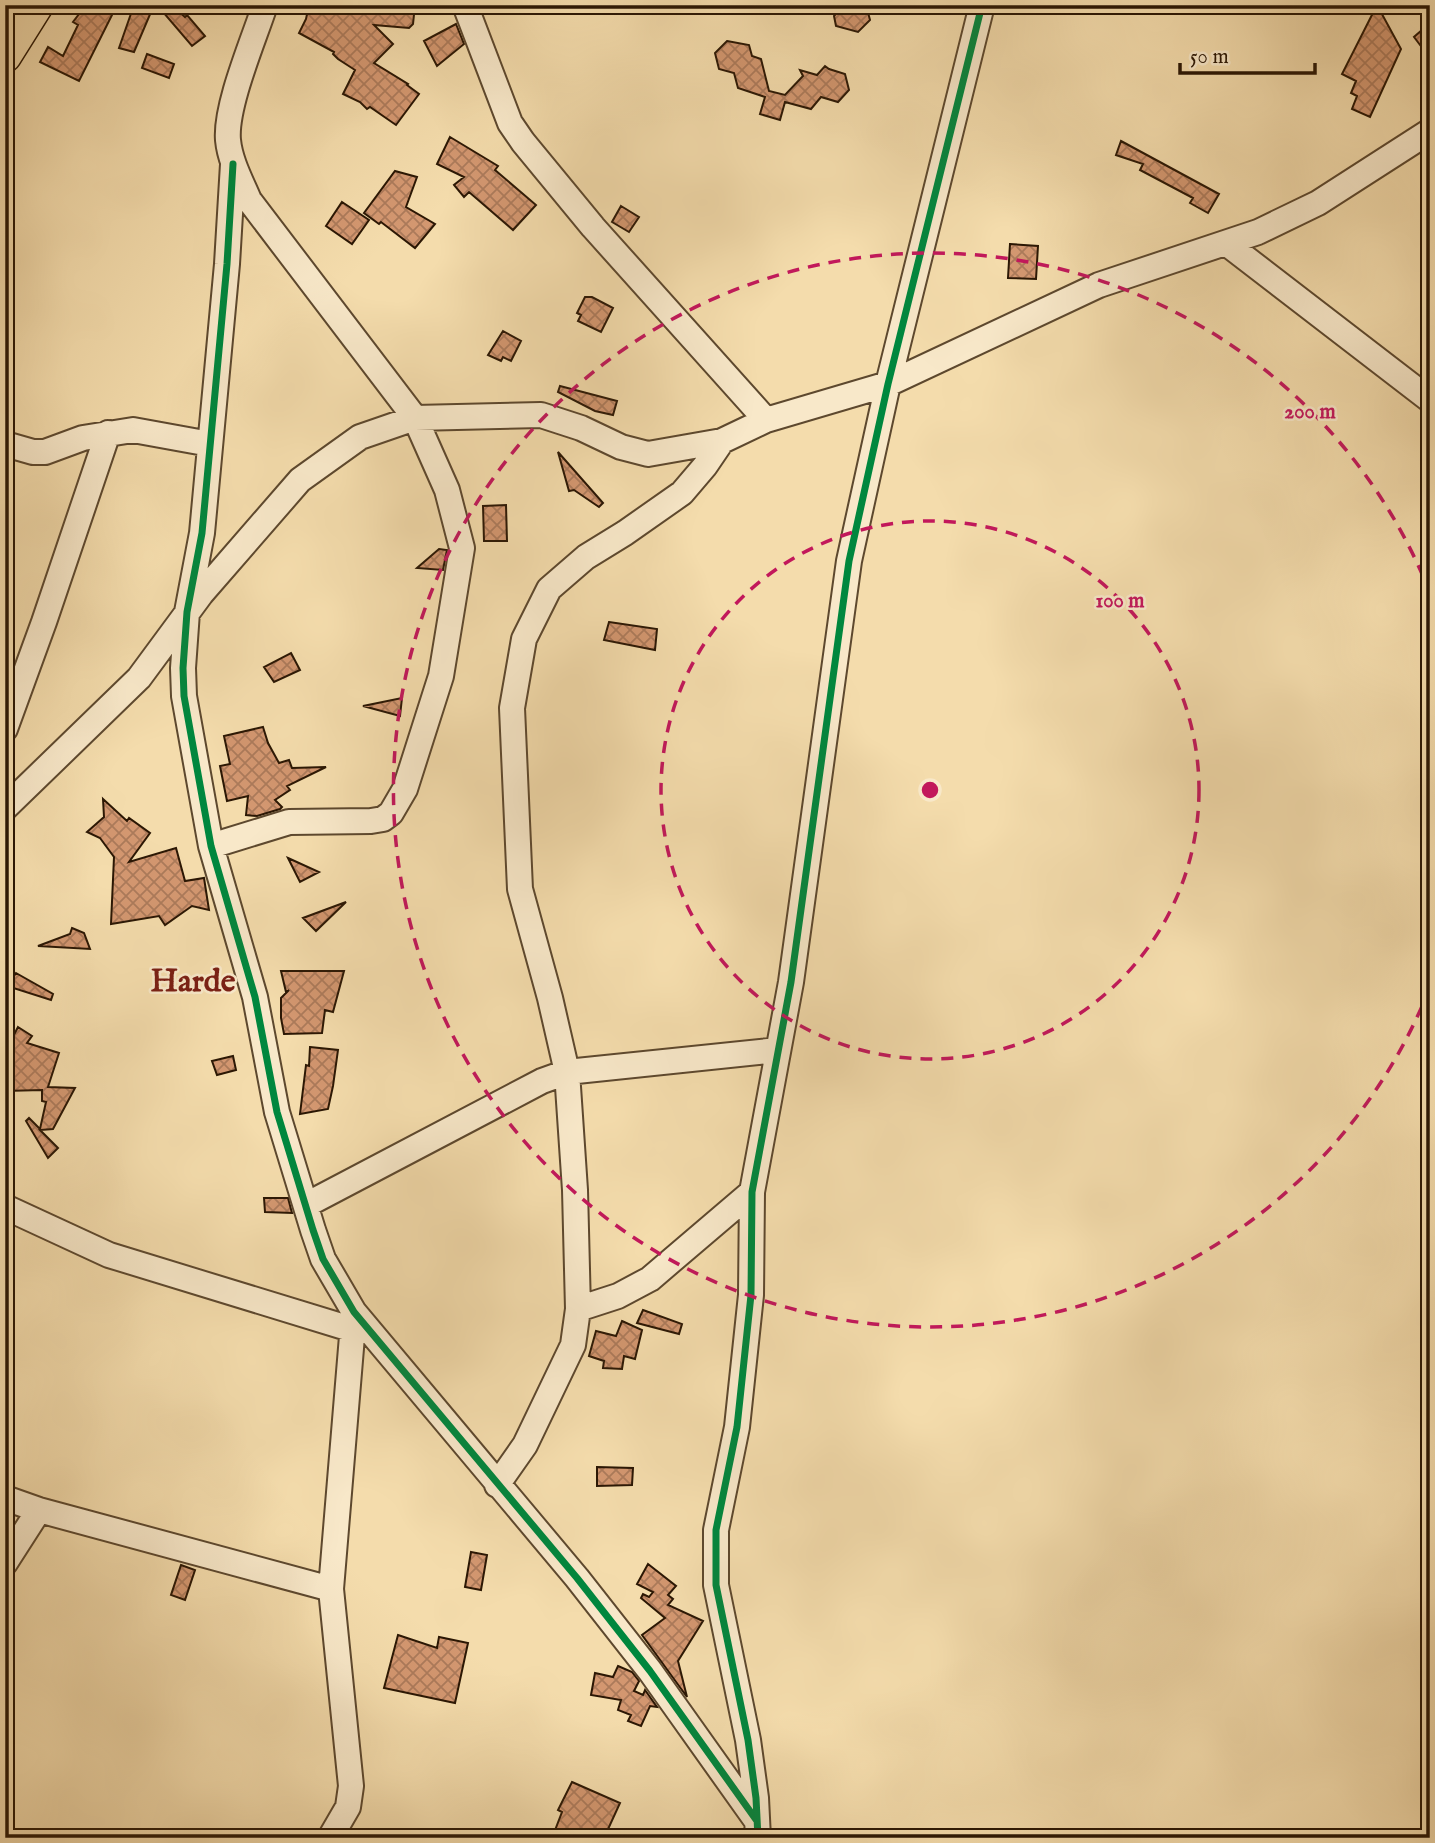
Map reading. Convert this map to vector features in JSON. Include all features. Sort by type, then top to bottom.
[{"type":"main road","points":[[5,56],[37,5]]},
{"type":"street","points":[[211,846],[289,822],[383,819],[391,814],[405,789],[442,676],[462,548],[447,490],[415,418],[249,200],[233,164],[228,139],[231,107],[265,5]]},
{"type":"street","points":[[465,5],[510,123],[523,142],[593,227],[766,420]]},
{"type":"street","points":[[762,1833],[748,1740],[716,1586],[716,1530],[737,1427],[751,1296],[752,1192],[791,982],[849,561],[888,384],[982,5]]},
{"type":"street","points":[[5,808],[139,678],[230,559],[300,480],[360,437],[415,418],[541,415],[581,428],[621,447],[648,454],[722,441],[766,420],[888,384],[1099,285],[1258,232],[1318,203],[1430,131]]},
{"type":"street","points":[[233,164],[227,264],[202,533],[187,612],[184,696],[211,846],[255,996],[276,1112],[323,1259],[354,1321],[577,1578],[650,1671],[762,1833]]},
{"type":"street","points":[[1226,243],[1430,400]]},
{"type":"street","points":[[5,444],[33,452],[45,452],[83,438],[134,430],[209,444]]},
{"type":"street","points":[[5,729],[107,433]]},
{"type":"street","points":[[497,1485],[525,1446],[573,1345],[578,1309],[575,1191],[567,1072],[520,889],[512,708],[524,639],[549,589],[586,557],[681,493],[705,466],[722,441]]},
{"type":"street","points":[[306,1205],[542,1080],[567,1072],[778,1050]]},
{"type":"street","points":[[578,1309],[618,1296],[650,1279],[752,1192]]},
{"type":"street","points":[[5,1207],[109,1255],[354,1321]]},
{"type":"street","points":[[330,1838],[348,1807],[351,1786],[331,1588],[354,1321]]},
{"type":"street","points":[[5,1499],[331,1588]]},
{"type":"street","points":[[5,1563],[40,1510]]},
{"type":"building","points":[[86,5],[117,5],[79,81],[40,62],[48,47],[63,56],[78,25],[73,22]]},
{"type":"building","points":[[134,5],[154,5],[134,52],[119,48]]},
{"type":"building","points":[[157,5],[172,5],[185,17],[187,15],[205,36],[192,46]]},
{"type":"building","points":[[309,5],[352,5],[360,8],[362,5],[415,5],[413,24],[409,28],[374,25],[393,44],[374,63],[419,94],[396,125],[370,107],[367,109],[360,102],[343,94],[355,70],[338,59],[334,52],[299,33]]},
{"type":"building","points":[[843,5],[866,5],[870,20],[858,32],[836,26],[834,16]]},
{"type":"building","points":[[1377,5],[1401,49],[1370,117],[1352,109],[1357,96],[1351,93],[1356,81],[1342,74]]},
{"type":"building","points":[[1430,23],[1430,58],[1414,37]]},
{"type":"building","points":[[456,24],[464,44],[437,66],[424,41]]},
{"type":"building","points":[[727,41],[749,45],[752,56],[761,59],[769,91],[785,95],[803,76],[800,70],[817,75],[825,66],[845,74],[849,90],[838,102],[821,97],[811,109],[785,102],[780,120],[760,114],[765,97],[738,88],[734,73],[719,69],[715,53]]},
{"type":"building","points":[[147,54],[174,64],[169,78],[142,68]]},
{"type":"building","points":[[450,137],[498,166],[495,170],[536,205],[513,230],[469,192],[464,197],[454,185],[464,177],[437,164]]},
{"type":"building","points":[[1121,141],[1219,194],[1208,213],[1190,203],[1193,198],[1140,170],[1143,164],[1116,155]]},
{"type":"building","points":[[395,171],[417,177],[406,207],[435,224],[415,248],[381,222],[379,224],[364,213]]},
{"type":"building","points":[[342,202],[369,220],[352,244],[326,226]]},
{"type":"building","points":[[621,206],[639,217],[629,232],[612,222]]},
{"type":"building","points":[[1010,244],[1038,246],[1036,279],[1008,278]]},
{"type":"building","points":[[585,297],[592,297],[613,308],[601,332],[578,321],[581,315],[577,313]]},
{"type":"building","points":[[503,331],[521,341],[511,361],[503,357],[501,361],[488,355]]},
{"type":"building","points":[[560,386],[617,401],[613,415],[595,411],[558,392]]},
{"type":"building","points":[[558,452],[603,503],[599,507],[574,490],[569,491]]},
{"type":"building","points":[[506,505],[507,541],[484,541],[483,506]]},
{"type":"building","points":[[439,549],[447,550],[443,570],[417,568]]},
{"type":"building","points":[[609,622],[657,629],[655,650],[604,640]]},
{"type":"building","points":[[291,653],[300,670],[274,682],[264,667]]},
{"type":"building","points":[[402,698],[400,716],[363,706]]},
{"type":"building","points":[[263,727],[279,763],[289,760],[292,768],[326,767],[287,786],[290,790],[275,800],[282,807],[280,809],[257,816],[246,815],[248,796],[227,801],[220,766],[230,764],[224,736]]},
{"type":"building","points":[[103,799],[127,821],[129,818],[150,833],[129,862],[176,848],[185,881],[204,878],[209,910],[192,906],[165,925],[159,916],[111,924],[114,857],[100,838],[87,832],[104,817]]},
{"type":"building","points":[[288,858],[319,872],[300,882]]},
{"type":"building","points":[[346,902],[316,931],[303,918]]},
{"type":"building","points":[[72,928],[84,933],[90,949],[38,946],[70,934]]},
{"type":"building","points":[[281,971],[344,971],[333,1012],[325,1010],[322,1033],[284,1034],[281,998],[289,990],[286,992]]},
{"type":"building","points":[[16,973],[53,994],[51,1000],[7,986]]},
{"type":"building","points":[[18,1027],[32,1036],[27,1043],[59,1053],[48,1087],[75,1088],[53,1129],[40,1130],[58,1148],[48,1158],[26,1121],[29,1118],[40,1129],[46,1102],[42,1101],[42,1090],[5,1091],[5,1083],[12,1068],[5,1064],[5,1052]]},
{"type":"building","points":[[310,1047],[338,1050],[333,1086],[328,1109],[300,1114],[306,1065],[309,1066]]},
{"type":"building","points":[[233,1056],[236,1070],[217,1075],[212,1061]]},
{"type":"building","points":[[264,1198],[288,1198],[292,1213],[265,1212]]},
{"type":"building","points":[[643,1310],[682,1324],[679,1334],[637,1323]]},
{"type":"building","points":[[622,1321],[642,1330],[635,1359],[624,1356],[622,1369],[603,1368],[604,1361],[589,1356],[596,1331],[616,1336]]},
{"type":"building","points":[[597,1467],[633,1468],[632,1485],[597,1486]]},
{"type":"building","points":[[471,1552],[487,1555],[481,1590],[465,1587]]},
{"type":"building","points":[[648,1564],[676,1586],[668,1595],[673,1599],[668,1605],[703,1621],[678,1661],[687,1697],[642,1635],[665,1618],[641,1598],[643,1594],[649,1597],[653,1592],[637,1584]]},
{"type":"building","points":[[181,1565],[195,1570],[185,1600],[171,1595]]},
{"type":"building","points":[[398,1635],[437,1648],[439,1637],[468,1643],[455,1703],[384,1688]]},
{"type":"building","points":[[618,1666],[632,1672],[639,1681],[634,1691],[643,1695],[645,1690],[657,1707],[650,1706],[641,1726],[628,1721],[631,1715],[618,1710],[621,1700],[591,1695],[595,1673],[613,1677]]},
{"type":"building","points":[[572,1782],[620,1803],[604,1838],[568,1838],[554,1833],[562,1812],[558,1810]]},
{"type":"cycle path","points":[[758,1838],[748,1740],[716,1585],[716,1530],[737,1427],[751,1295],[752,1192],[791,982],[849,561],[888,384],[982,5]]},
{"type":"cycle path","points":[[233,164],[227,264],[202,533],[187,612],[184,696],[211,846],[255,997],[277,1112],[313,1230],[323,1259],[354,1312],[577,1578],[650,1671],[757,1821]]},
{"type":"district","name":"Harde","points":[[193,980]]}]
